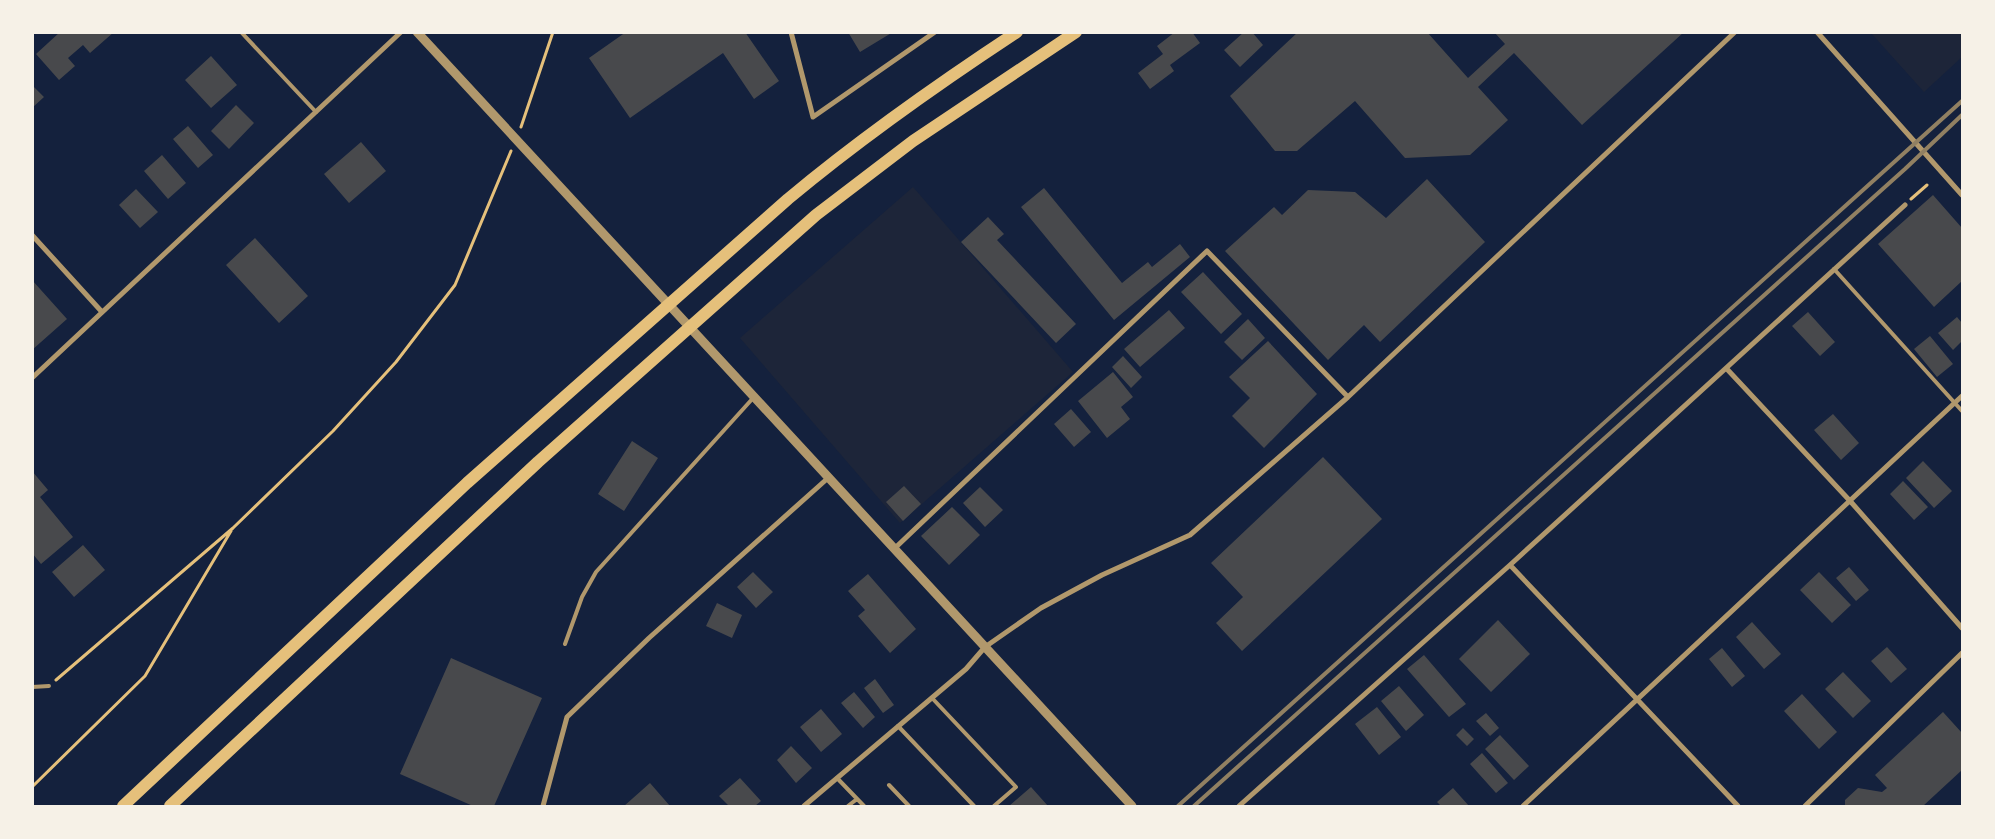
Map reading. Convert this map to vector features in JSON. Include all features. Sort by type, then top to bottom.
[{"type":"main road","points":[[123,806],[467,483],[668,304],[839,157],[938,83],[1017,32]]},
{"type":"main road","points":[[170,806],[538,462],[854,185],[967,103],[1076,32]]},
{"type":"street","points":[[32,378],[401,32]]},
{"type":"street","points":[[416,32],[1132,806]]},
{"type":"street","points":[[792,32],[813,117],[935,32]]},
{"type":"street","points":[[808,805],[837,778],[966,669],[984,648],[1059,598],[1102,575],[1190,535],[1348,398],[1735,32]]},
{"type":"street","points":[[1817,32],[1962,195]]},
{"type":"street","points":[[1238,806],[1510,565],[1905,204]]},
{"type":"street","points":[[32,235],[102,312]]},
{"type":"street","points":[[894,549],[1207,250],[1348,398]]},
{"type":"street","points":[[1726,368],[1851,502],[1962,628]]},
{"type":"street","points":[[1523,806],[1638,701],[1962,396]]},
{"type":"street","points":[[543,806],[567,717],[649,638],[828,478]]},
{"type":"street","points":[[1510,565],[1738,806]]},
{"type":"street","points":[[1805,806],[1962,653]]},
{"type":"lane","points":[[241,32],[316,112]]},
{"type":"lane","points":[[1834,269],[1962,411]]},
{"type":"lane","points":[[564,644],[582,597],[596,572],[754,397]]},
{"type":"lane","points":[[32,687],[49,686]]},
{"type":"lane","points":[[932,698],[1016,787],[994,806]]},
{"type":"lane","points":[[898,726],[974,806]]},
{"type":"lane","points":[[837,778],[864,806]]},
{"type":"lane","points":[[889,785],[909,806]]},
{"type":"lane","points":[[848,806],[857,799]]},
{"type":"path","points":[[535,89],[552,32]]},
{"type":"path","points":[[1905,204],[1927,185]]},
{"type":"path","points":[[49,686],[233,528],[333,431],[396,362],[455,285],[496,192]]},
{"type":"path","points":[[32,787],[145,676],[233,528]]},
{"type":"shaded area","points":[[1871,33],[1962,33],[1962,57],[1924,92]]},
{"type":"shaded area","points":[[913,187],[1073,372],[900,523],[740,338]]},
{"type":"building","points":[[60,32],[114,32],[90,53],[83,45],[68,58],[75,66],[59,80],[36,54]]},
{"type":"building","points":[[626,32],[745,32],[779,81],[754,99],[723,53],[630,118],[589,58]]},
{"type":"building","points":[[848,32],[893,32],[860,52]]},
{"type":"building","points":[[1175,32],[1192,32],[1200,43],[1170,65],[1174,71],[1150,89],[1138,73],[1163,54],[1157,46]]},
{"type":"building","points":[[1244,32],[1252,32],[1263,45],[1240,67],[1224,50]]},
{"type":"building","points":[[1298,32],[1427,32],[1468,78],[1505,44],[1494,32],[1684,32],[1582,125],[1514,53],[1478,87],[1508,120],[1470,155],[1405,158],[1355,101],[1297,151],[1275,151],[1230,96]]},
{"type":"building","points":[[211,56],[237,85],[211,108],[185,80]]},
{"type":"building","points":[[32,85],[44,97],[32,108]]},
{"type":"building","points":[[236,105],[254,123],[229,149],[211,131]]},
{"type":"building","points":[[188,126],[213,155],[198,168],[173,139]]},
{"type":"building","points":[[361,142],[386,171],[349,203],[324,174]]},
{"type":"building","points":[[162,155],[186,183],[168,199],[144,171]]},
{"type":"building","points":[[1427,179],[1485,242],[1380,342],[1364,325],[1328,360],[1225,251],[1274,207],[1282,215],[1308,190],[1355,192],[1386,218]]},
{"type":"building","points":[[1044,188],[1122,283],[1148,262],[1152,267],[1180,244],[1190,257],[1114,320],[1021,207]]},
{"type":"building","points":[[136,189],[158,212],[140,228],[119,205]]},
{"type":"building","points":[[1933,195],[1962,228],[1962,281],[1934,307],[1878,244]]},
{"type":"building","points":[[988,217],[1004,234],[997,240],[1076,324],[1056,343],[961,242]]},
{"type":"building","points":[[255,238],[308,296],[279,323],[226,265]]},
{"type":"building","points":[[1203,272],[1242,314],[1221,334],[1181,292]]},
{"type":"building","points":[[32,280],[67,319],[32,350]]},
{"type":"building","points":[[1169,310],[1185,328],[1140,367],[1124,349]]},
{"type":"building","points":[[1808,312],[1835,342],[1820,356],[1792,326]]},
{"type":"building","points":[[1957,317],[1962,323],[1962,341],[1953,350],[1938,333]]},
{"type":"building","points":[[1248,319],[1265,338],[1242,360],[1224,342]]},
{"type":"building","points":[[1930,336],[1953,364],[1937,377],[1914,349]]},
{"type":"building","points":[[1268,341],[1317,394],[1264,448],[1232,416],[1250,398],[1229,377]]},
{"type":"building","points":[[1123,356],[1142,377],[1131,388],[1112,367]]},
{"type":"building","points":[[1113,372],[1133,397],[1121,407],[1130,419],[1107,438],[1078,401]]},
{"type":"building","points":[[1071,409],[1091,432],[1074,447],[1054,424]]},
{"type":"building","points":[[1833,414],[1859,443],[1841,460],[1814,430]]},
{"type":"building","points":[[632,441],[658,458],[624,511],[598,494]]},
{"type":"building","points":[[1323,457],[1382,519],[1242,651],[1216,623],[1243,597],[1211,563]]},
{"type":"building","points":[[1923,461],[1952,491],[1934,508],[1906,478]]},
{"type":"building","points":[[32,471],[48,490],[40,497],[73,537],[41,564],[32,553]]},
{"type":"building","points":[[1903,481],[1928,507],[1914,520],[1890,494]]},
{"type":"building","points":[[904,486],[921,504],[903,521],[886,502]]},
{"type":"building","points":[[980,487],[1003,510],[985,527],[963,503]]},
{"type":"building","points":[[952,507],[980,535],[949,565],[921,536]]},
{"type":"building","points":[[83,545],[105,570],[74,597],[52,572]]},
{"type":"building","points":[[1849,567],[1869,590],[1856,601],[1836,578]]},
{"type":"building","points":[[753,572],[773,592],[756,608],[737,587]]},
{"type":"building","points":[[1819,572],[1851,605],[1832,623],[1800,590]]},
{"type":"building","points":[[868,574],[916,629],[890,653],[858,616],[865,610],[848,591]]},
{"type":"building","points":[[717,603],[742,615],[732,638],[706,626]]},
{"type":"building","points":[[1498,620],[1530,654],[1491,692],[1459,659]]},
{"type":"building","points":[[1752,622],[1781,654],[1764,669],[1736,637]]},
{"type":"building","points":[[1887,647],[1907,669],[1891,683],[1871,661]]},
{"type":"building","points":[[1722,648],[1745,676],[1732,687],[1709,659]]},
{"type":"building","points":[[1424,655],[1466,704],[1449,717],[1407,669]]},
{"type":"building","points":[[451,658],[542,698],[494,806],[473,806],[400,774]]},
{"type":"building","points":[[1843,672],[1871,701],[1853,718],[1825,689]]},
{"type":"building","points":[[875,679],[894,705],[883,713],[864,688]]},
{"type":"building","points":[[1399,686],[1424,715],[1406,731],[1381,701]]},
{"type":"building","points":[[854,692],[875,717],[863,728],[841,703]]},
{"type":"building","points":[[1802,694],[1837,732],[1819,749],[1784,711]]},
{"type":"building","points":[[1377,707],[1401,737],[1379,755],[1355,724]]},
{"type":"building","points":[[821,709],[842,734],[821,752],[800,727]]},
{"type":"building","points":[[1943,712],[1962,733],[1962,770],[1923,806],[1845,806],[1845,800],[1858,788],[1882,792],[1887,788],[1875,775]]},
{"type":"building","points":[[1486,713],[1499,728],[1490,736],[1476,721]]},
{"type":"building","points":[[1463,728],[1474,739],[1467,746],[1456,735]]},
{"type":"building","points":[[1500,735],[1529,766],[1514,780],[1485,749]]},
{"type":"building","points":[[791,746],[812,768],[796,783],[777,760]]},
{"type":"building","points":[[1482,753],[1508,783],[1496,793],[1470,764]]},
{"type":"building","points":[[740,778],[761,801],[755,806],[729,806],[719,796]]},
{"type":"building","points":[[650,783],[670,806],[624,806]]},
{"type":"building","points":[[1031,787],[1048,806],[1009,806]]},
{"type":"building","points":[[1453,788],[1469,806],[1441,806],[1437,802]]},
{"type":"railway","points":[[1178,806],[1962,101]]},
{"type":"railway","points":[[1194,806],[1905,169],[1962,115]]}]
